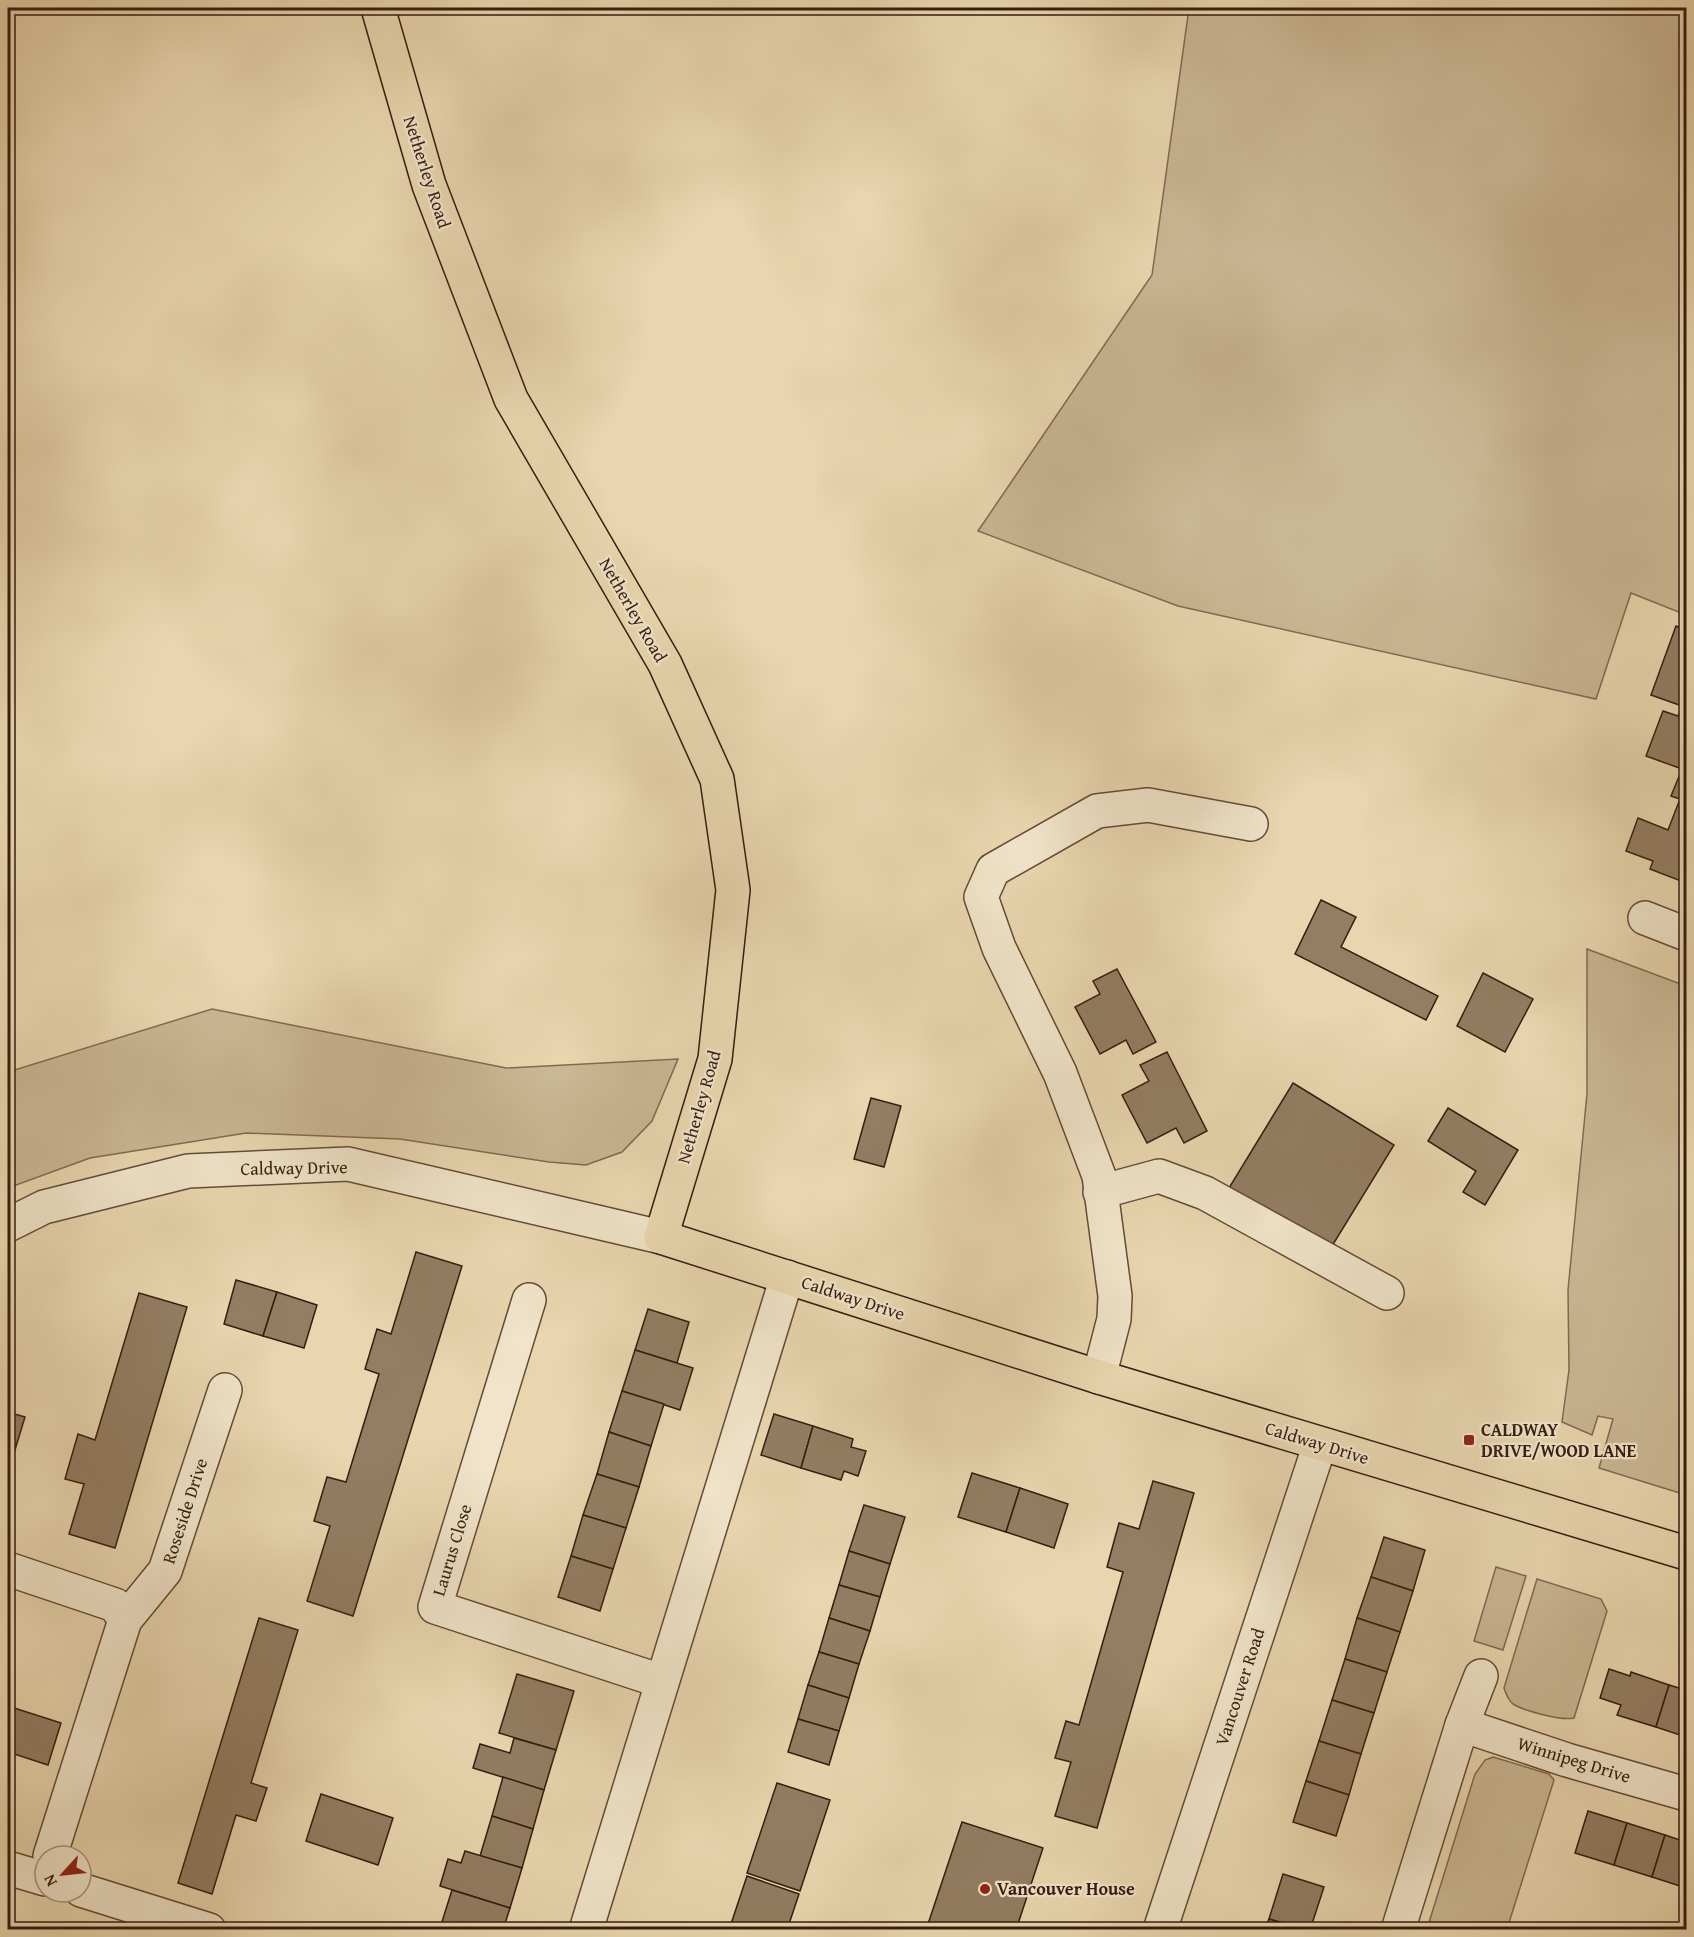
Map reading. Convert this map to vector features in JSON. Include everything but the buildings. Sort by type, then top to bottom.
[{"type":"main road","name":"Netherley Road","points":[[378,8],[429,185],[511,399],[665,664],[717,779],[734,890],[715,1059],[661,1237]]},
{"type":"main road","name":"Caldway Drive","points":[[661,1237],[1100,1377],[1686,1553]]},
{"type":"street","points":[[1100,1377],[1113,1319],[1115,1296],[1098,1176],[1060,1073],[999,948],[981,897],[993,870],[1097,811],[1148,805],[1251,824]]},
{"type":"street","points":[[1645,918],[1686,934]]},
{"type":"street","name":"Caldway Drive","points":[[8,1225],[44,1207],[188,1171],[348,1164],[661,1237]]},
{"type":"street","points":[[1100,1192],[1159,1176],[1204,1193],[1387,1293]]},
{"type":"street","points":[[586,1929],[660,1681],[787,1277]]},
{"type":"street","name":"Laurus Close","points":[[529,1300],[435,1607],[660,1681]]},
{"type":"street","name":"Roseside Drive","points":[[30,1873],[125,1620],[165,1571],[225,1390]]},
{"type":"street","name":"Vancouver Road","points":[[1160,1929],[1320,1444]]},
{"type":"street","points":[[8,1569],[115,1605],[125,1620]]},
{"type":"street","points":[[1398,1929],[1462,1725],[1481,1676]]},
{"type":"street","name":"Winnipeg Drive","points":[[1462,1725],[1567,1760],[1686,1794]]},
{"type":"street","points":[[93,1894],[210,1929]]},
{"type":"shaded area","points":[[1189,8],[1686,8],[1686,615],[1631,593],[1596,699],[1178,606],[978,531],[1152,275]]},
{"type":"shaded area","points":[[1587,949],[1686,986],[1686,1495],[1599,1468],[1613,1419],[1598,1416],[1592,1435],[1562,1422],[1569,1370],[1568,1290],[1587,1094]]},
{"type":"shaded area","points":[[212,1009],[506,1068],[678,1059],[652,1121],[622,1152],[586,1165],[549,1162],[400,1139],[246,1133],[90,1158],[8,1188],[8,1072]]},
{"type":"shaded area","points":[[1496,1567],[1526,1576],[1503,1650],[1474,1641]]},
{"type":"shaded area","points":[[1537,1579],[1601,1599],[1607,1611],[1574,1718],[1552,1717],[1518,1707],[1510,1701],[1504,1688]]},
{"type":"shaded area","points":[[1493,1757],[1549,1774],[1554,1780],[1507,1929],[1427,1929],[1475,1774],[1485,1760]]},
{"type":"place","name":"CALDWAY DRIVE/WOOD LANE","points":[[1469,1440]]},
{"type":"place","name":"Vancouver House","points":[[985,1889]]}]
